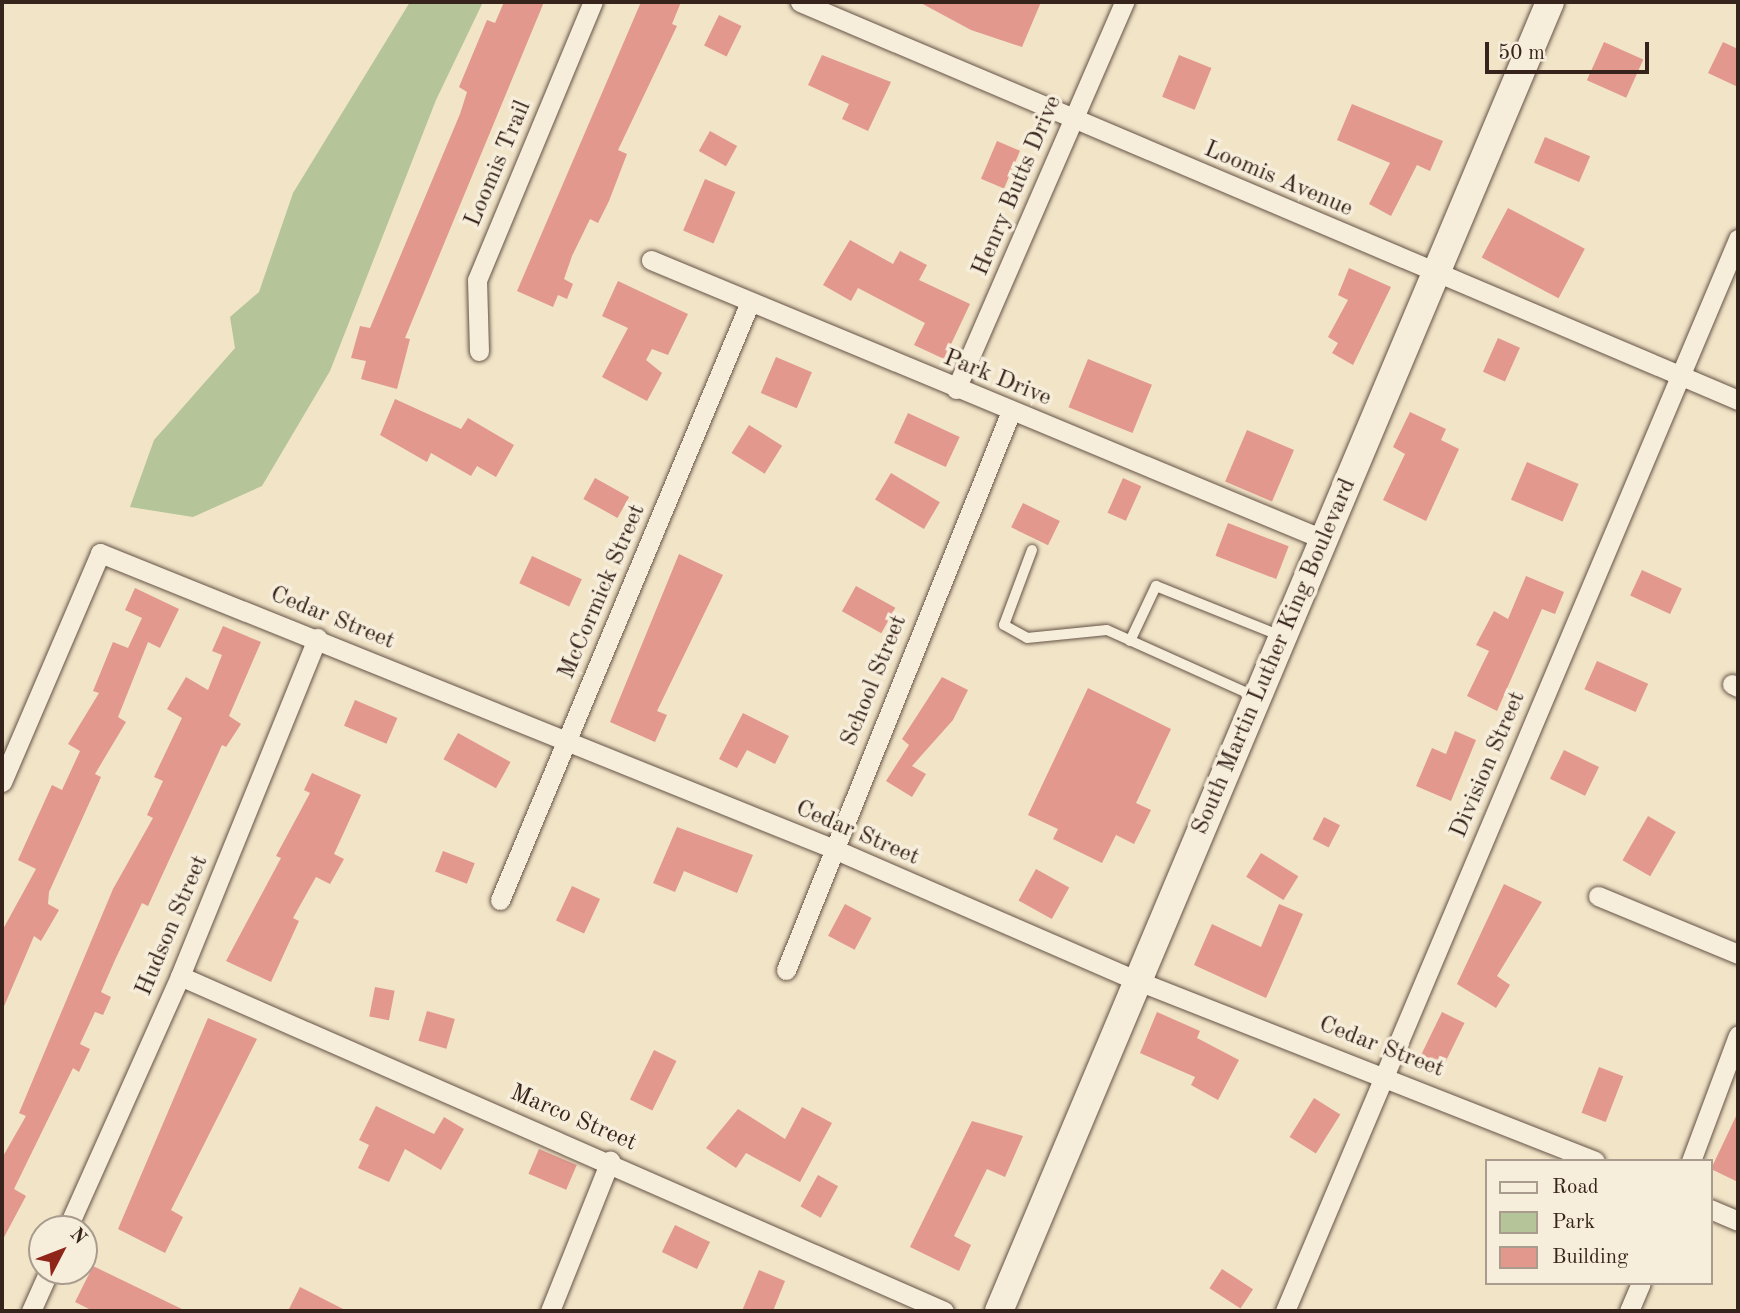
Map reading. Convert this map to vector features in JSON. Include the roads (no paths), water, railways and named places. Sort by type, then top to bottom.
[{"type":"street","name":"Loomis Trail","points":[[479,351],[477,280],[593,2]]},
{"type":"street","name":"Loomis Avenue","points":[[800,2],[1437,275],[1681,374],[1738,400]]},
{"type":"street","name":"Henry Butts Drive","points":[[956,389],[1124,2]]},
{"type":"street","name":"South Martin Luther King Boulevard","points":[[999,1311],[1550,2]]},
{"type":"street","name":"Division Street","points":[[1285,1311],[1738,239]]},
{"type":"street","name":"Park Drive","points":[[651,260],[956,389],[1325,540]]},
{"type":"street","name":"McCormick Street","points":[[500,900],[750,302]]},
{"type":"street","name":"School Street","points":[[786,970],[1011,411]]},
{"type":"street","name":"Cedar Street","points":[[2,782],[100,553],[317,638],[566,744],[834,849],[1138,981],[1384,1075],[1590,1159]]},
{"type":"street","name":"Hudson Street","points":[[73,1215],[180,976],[317,638]]},
{"type":"street","points":[[1598,896],[1738,954]]},
{"type":"street","name":"Marco Street","points":[[180,976],[610,1161],[944,1311]]},
{"type":"street","points":[[1692,1159],[1738,1035]]},
{"type":"street","points":[[550,1311],[610,1161]]},
{"type":"street","points":[[1712,1210],[1738,1221]]},
{"type":"street","points":[[31,1311],[43,1285]]},
{"type":"street","points":[[1629,1311],[1640,1285]]},
{"type":"lane","points":[[1032,550],[1004,625],[1027,638],[1107,630],[1258,698]]},
{"type":"lane","points":[[1130,641],[1156,586],[1283,637]]}]
